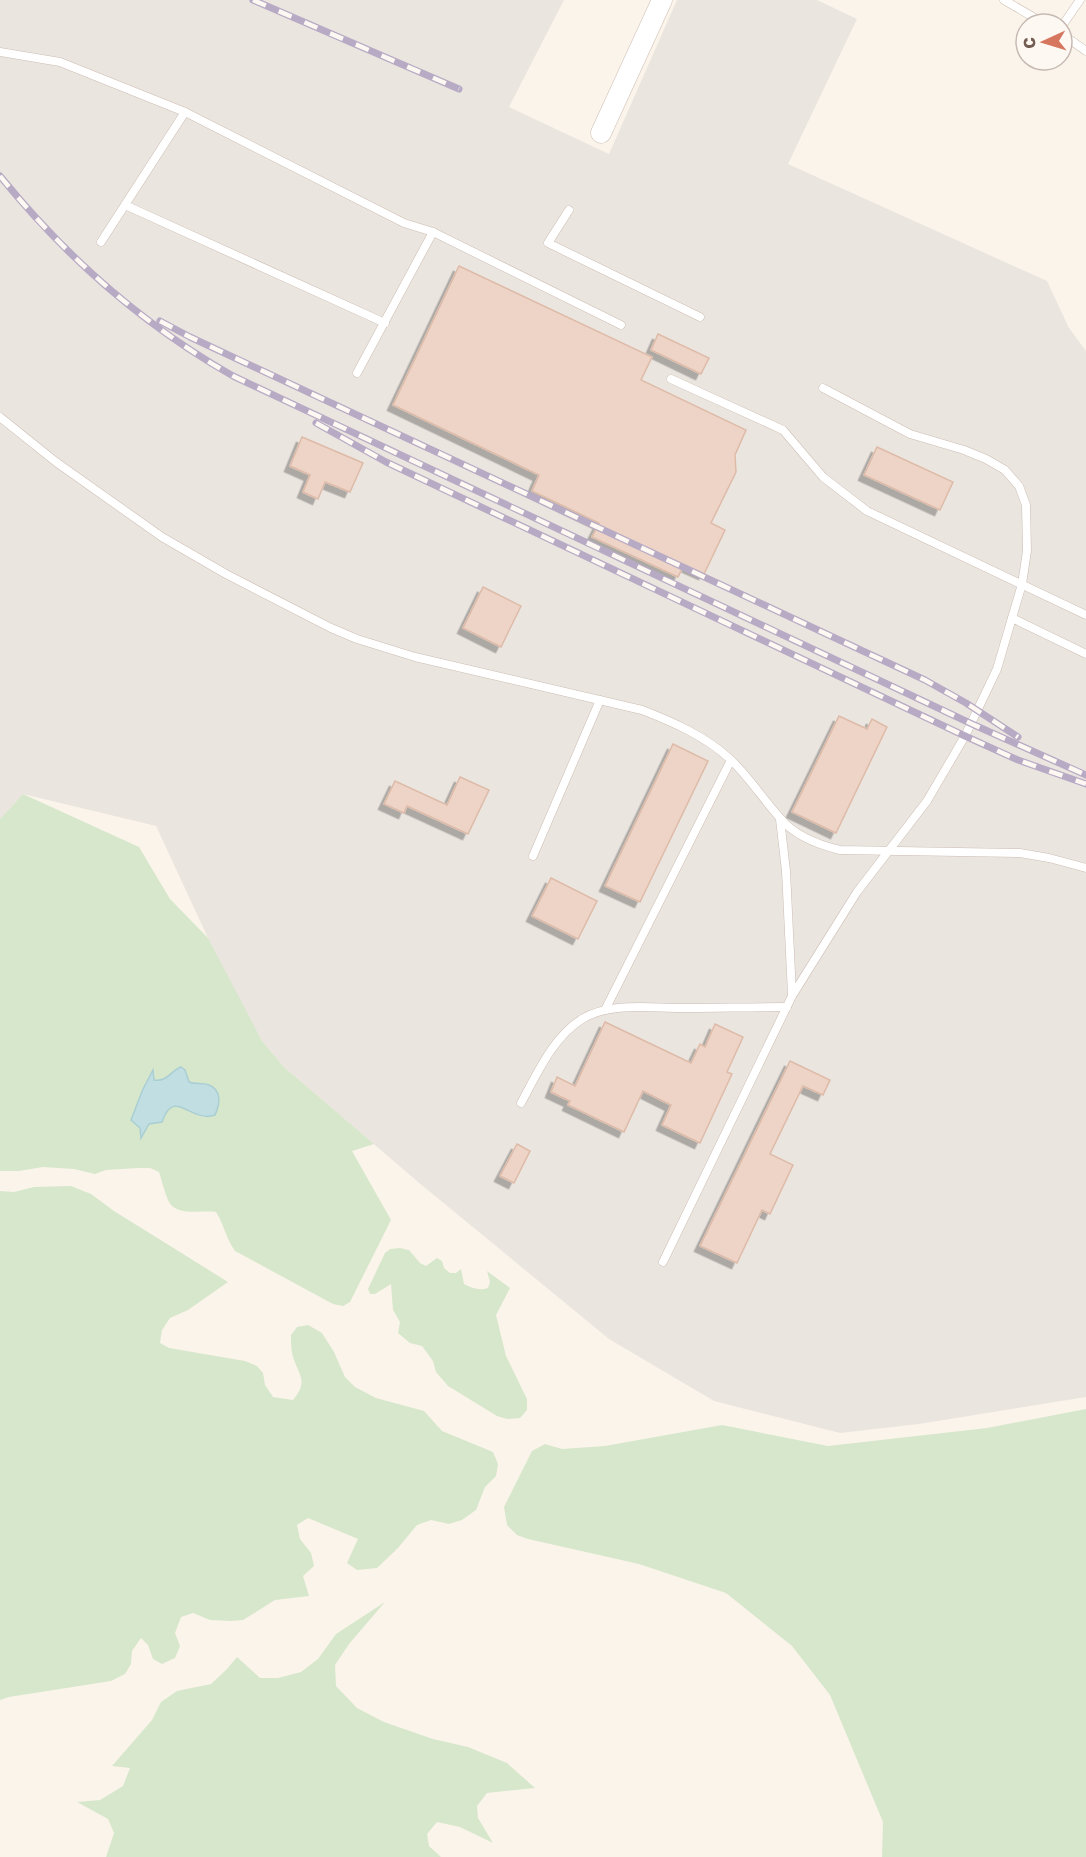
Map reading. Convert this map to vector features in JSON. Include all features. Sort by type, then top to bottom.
[{"type":"street","points":[[601,134],[662,0]]},
{"type":"lane","points":[[1004,0],[1024,12]]},
{"type":"lane","points":[[0,52],[60,62],[185,112],[404,223],[433,232],[621,325]]},
{"type":"lane","points":[[101,242],[185,112]]},
{"type":"lane","points":[[125,205],[384,323]]},
{"type":"lane","points":[[569,210],[548,243],[700,317]]},
{"type":"lane","points":[[357,373],[433,232]]},
{"type":"lane","points":[[671,379],[783,430],[823,477],[867,511],[1086,615]]},
{"type":"lane","points":[[663,1262],[792,996],[826,940],[888,851],[927,801],[965,736],[997,669],[1022,584],[1027,551],[1026,505],[1019,486],[1005,471],[986,459],[964,450],[928,441],[900,430],[822,388]]},
{"type":"lane","points":[[0,417],[56,462],[162,537],[226,574],[331,628],[357,639],[416,657],[642,710],[668,720],[716,746],[770,803],[780,819],[821,846],[840,850],[1020,853],[1086,868]]},
{"type":"lane","points":[[1012,618],[1086,654]]},
{"type":"lane","points":[[533,856],[600,700]]},
{"type":"lane","points":[[605,1010],[731,760]]},
{"type":"lane","points":[[780,819],[788,892],[792,996]]},
{"type":"lane","points":[[520,1103],[542,1065],[571,1028],[594,1012],[787,1007]]},
{"type":"shaded area","points":[[0,0],[564,0],[509,107],[609,154],[677,0],[817,0],[857,19],[788,164],[1047,281],[1069,328],[1086,351],[1086,1397],[919,1424],[840,1433],[714,1401],[609,1339],[418,1182],[284,1067],[262,1041],[247,1015],[156,826],[23,794],[0,819]]},
{"type":"green space","points":[[23,794],[139,847],[170,899],[208,938],[262,1041],[284,1067],[374,1144],[352,1151],[391,1220],[350,1302],[343,1306],[333,1304],[235,1251],[216,1212],[189,1212],[176,1209],[168,1200],[159,1172],[150,1168],[106,1170],[95,1174],[74,1169],[43,1167],[0,1171],[0,819]],"holes":[[[176,1069],[185,1070],[189,1082],[202,1083],[215,1115],[204,1117],[175,1106],[163,1111],[141,1137],[140,1128],[136,1124],[153,1072],[154,1080],[161,1080],[167,1078]]]},
{"type":"green space","points":[[71,1186],[91,1194],[114,1211],[228,1282],[188,1310],[170,1318],[162,1330],[160,1343],[169,1348],[245,1361],[257,1366],[263,1373],[265,1385],[273,1397],[293,1400],[300,1389],[301,1380],[292,1354],[291,1335],[297,1327],[308,1325],[322,1333],[334,1352],[345,1377],[355,1387],[376,1398],[424,1411],[442,1431],[493,1452],[498,1464],[496,1476],[485,1487],[476,1510],[462,1520],[449,1524],[431,1520],[417,1525],[377,1568],[357,1570],[347,1563],[358,1539],[308,1518],[297,1525],[300,1539],[311,1553],[314,1566],[303,1576],[309,1596],[275,1600],[243,1620],[210,1620],[193,1613],[181,1617],[175,1633],[180,1646],[175,1658],[162,1664],[153,1659],[148,1645],[141,1638],[132,1651],[131,1664],[125,1674],[111,1681],[0,1700],[0,1191],[14,1192],[34,1187]]},
{"type":"green space","points":[[390,1249],[409,1250],[420,1263],[426,1266],[437,1258],[442,1261],[444,1268],[450,1273],[456,1273],[461,1269],[464,1284],[473,1288],[488,1288],[490,1282],[487,1271],[510,1288],[496,1315],[506,1356],[527,1399],[527,1410],[520,1418],[507,1419],[497,1416],[448,1386],[436,1372],[433,1361],[422,1346],[410,1343],[398,1333],[400,1322],[393,1310],[391,1284],[375,1294],[370,1294],[368,1289],[385,1253]]},
{"type":"green space","points":[[1086,1409],[1086,1857],[882,1857],[883,1822],[830,1695],[792,1646],[726,1593],[639,1564],[528,1539],[517,1535],[507,1525],[504,1507],[532,1451],[545,1444],[562,1449],[605,1446],[722,1425],[828,1446],[987,1428]]},
{"type":"green space","points":[[385,1602],[349,1644],[335,1665],[336,1686],[357,1708],[384,1722],[433,1739],[468,1747],[507,1763],[535,1788],[487,1793],[477,1806],[478,1818],[493,1843],[460,1827],[437,1822],[427,1834],[429,1846],[441,1857],[106,1857],[114,1833],[108,1819],[77,1802],[100,1800],[123,1786],[130,1768],[112,1766],[152,1720],[161,1702],[177,1691],[211,1684],[237,1657],[260,1678],[278,1678],[301,1672],[318,1659],[336,1634]]},
{"type":"water","points":[[181,1067],[185,1070],[189,1082],[206,1084],[216,1090],[219,1102],[215,1115],[198,1115],[178,1106],[172,1107],[162,1122],[149,1124],[141,1138],[140,1128],[131,1120],[153,1070],[154,1080],[159,1080],[166,1078]]},
{"type":"building","points":[[459,266],[652,357],[641,380],[746,430],[735,455],[736,472],[711,523],[725,530],[704,574],[684,565],[678,577],[592,537],[599,523],[532,491],[539,475],[393,405]]},
{"type":"building","points":[[658,334],[709,358],[701,374],[651,350]]},
{"type":"building","points":[[302,437],[363,463],[350,492],[325,482],[318,499],[303,492],[310,475],[290,466]]},
{"type":"building","points":[[877,447],[953,482],[940,510],[864,475]]},
{"type":"building","points":[[483,587],[521,606],[501,647],[463,628]]},
{"type":"building","points":[[839,716],[867,729],[872,719],[887,727],[836,833],[792,812]]},
{"type":"building","points":[[673,744],[708,761],[640,902],[605,886]]},
{"type":"building","points":[[460,777],[489,790],[468,834],[407,806],[404,813],[384,804],[395,781],[447,805]]},
{"type":"building","points":[[551,878],[597,901],[578,939],[532,916]]},
{"type":"building","points":[[605,1022],[691,1063],[700,1044],[705,1047],[715,1024],[743,1037],[727,1072],[732,1074],[700,1143],[662,1125],[671,1105],[643,1091],[624,1132],[568,1105],[570,1101],[551,1092],[557,1077],[575,1086]]},
{"type":"building","points":[[790,1061],[830,1080],[823,1095],[803,1086],[770,1154],[793,1165],[770,1214],[762,1210],[737,1263],[700,1246]]},
{"type":"building","points":[[517,1144],[530,1151],[514,1183],[500,1176]]},
{"type":"railway","points":[[253,0],[459,89]]},
{"type":"railway","points":[[0,176],[51,234],[107,287],[168,334],[233,376],[972,724],[1086,775]]},
{"type":"railway","points":[[160,321],[925,680],[966,703],[1018,737]]},
{"type":"railway","points":[[316,423],[386,462],[965,736],[1018,760],[1086,784]]}]
